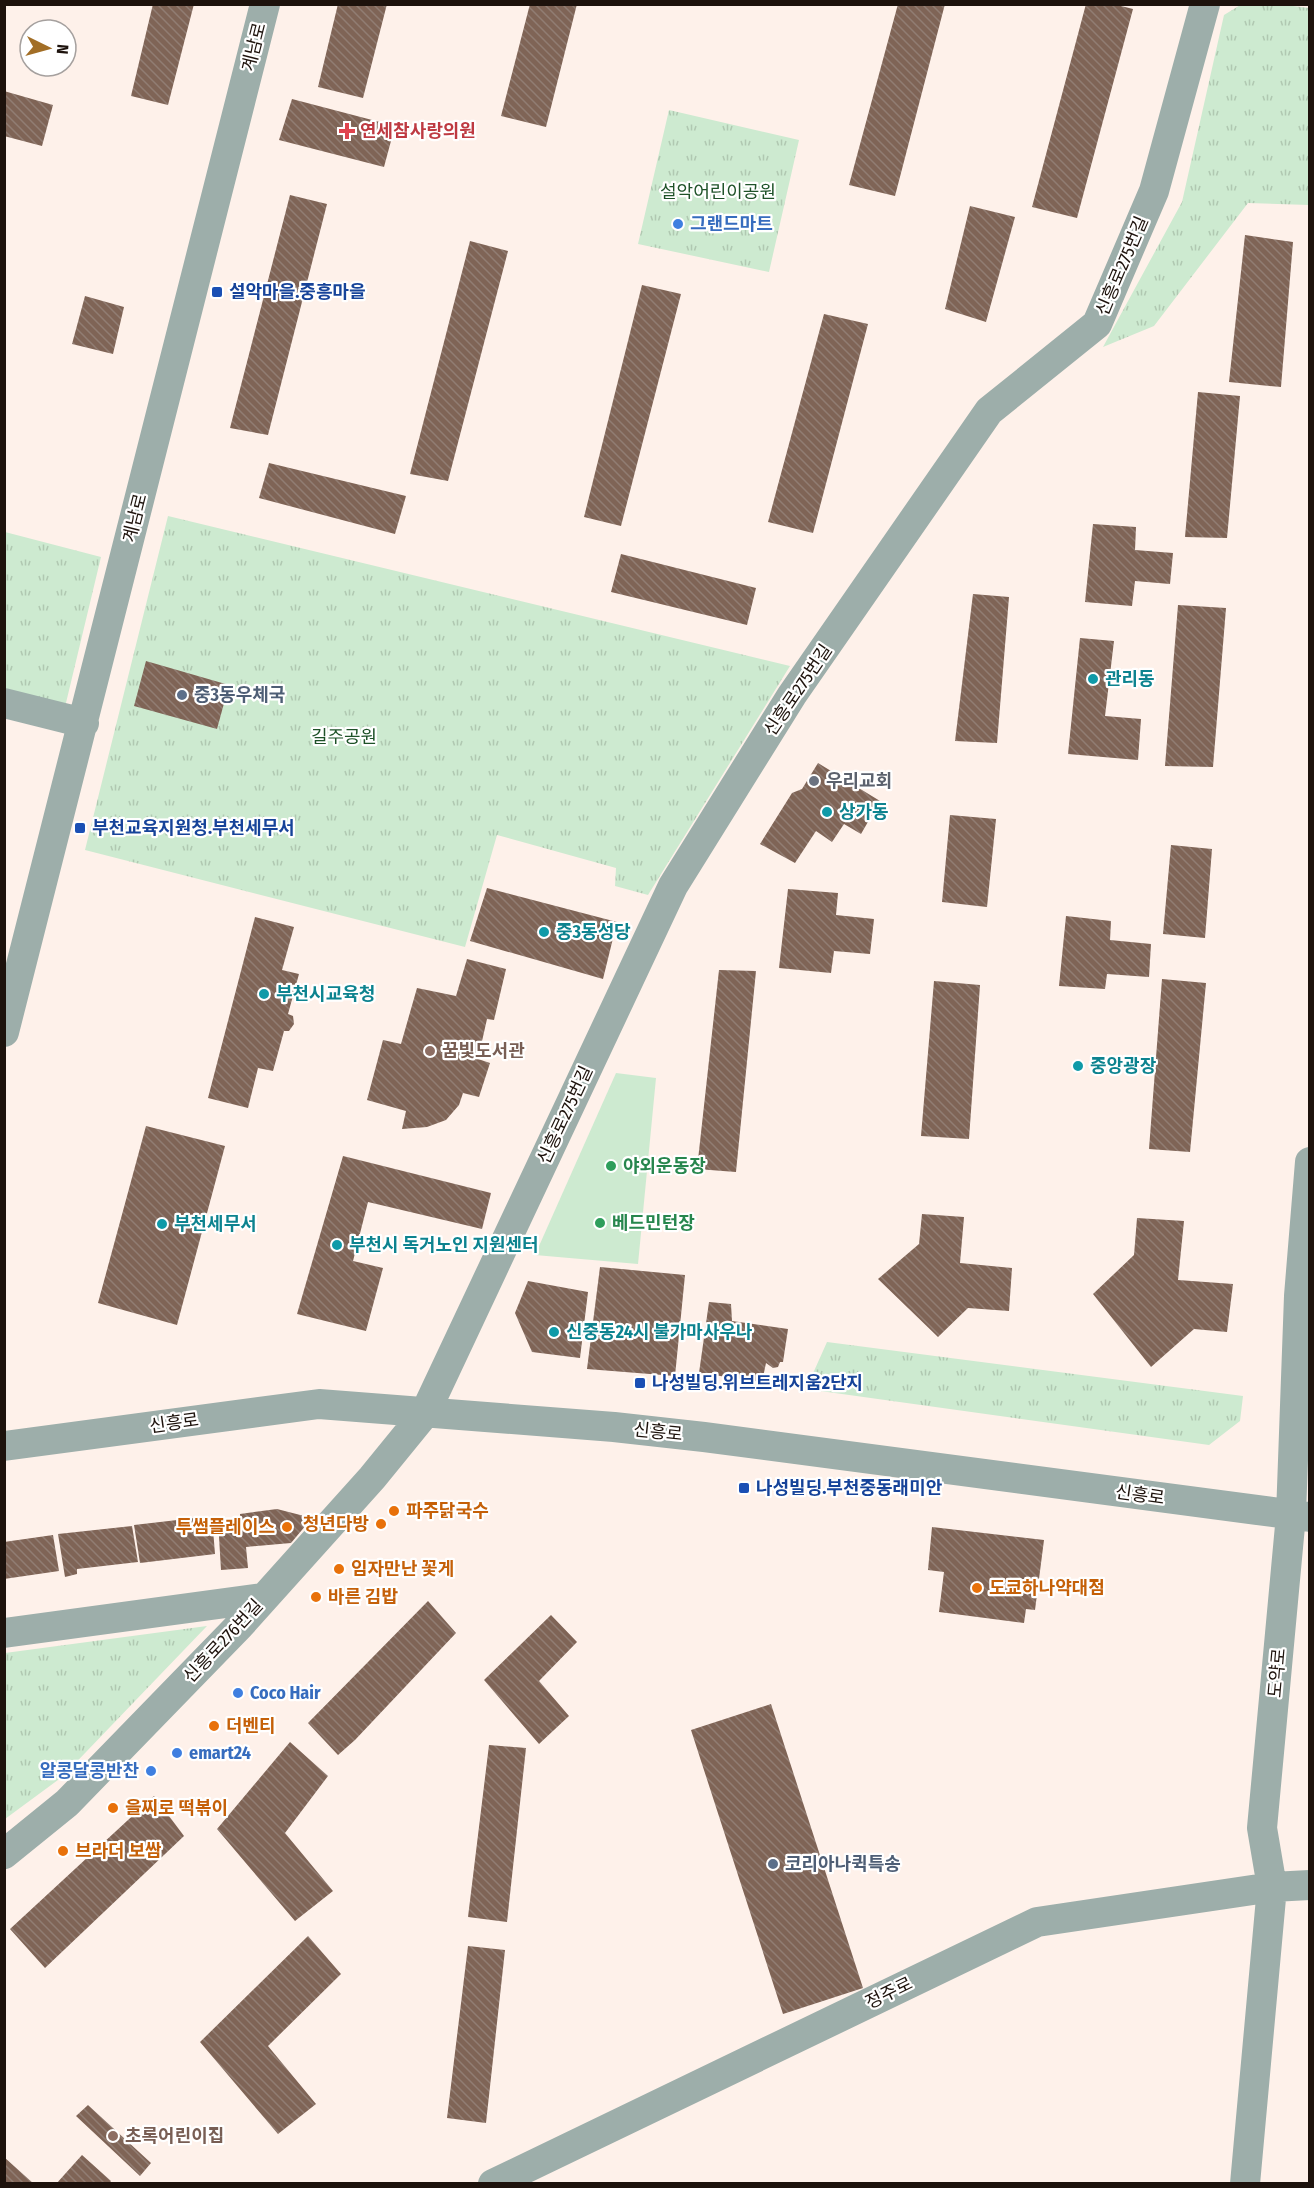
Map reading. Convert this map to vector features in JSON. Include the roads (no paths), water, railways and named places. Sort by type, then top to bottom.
[{"type":"street","name":"계남로","points":[[4,1032],[265,4]]},
{"type":"street","name":"신흥로275번길","points":[[425,1413],[673,886],[792,696],[989,411],[1097,324],[1154,191],[1205,4]]},
{"type":"street","points":[[4,703],[84,723]]},
{"type":"street","name":"도약로","points":[[1245,2184],[1272,1887],[1262,1828],[1300,1516],[1304,1297],[1310,1162]]},
{"type":"street","name":"신흥로","points":[[4,1446],[319,1404],[614,1427],[693,1436],[1300,1516]]},
{"type":"street","name":"신흥로276번길","points":[[4,1854],[67,1803],[240,1625],[372,1478],[425,1413]]},
{"type":"street","points":[[4,1633],[263,1598]]},
{"type":"street","name":"정주로","points":[[493,2184],[1037,1922],[1272,1887],[1310,1885]]},
{"type":"place","name":"연세참사랑의원","points":[[347,131]]},
{"type":"place","name":"그랜드마트","points":[[678,224]]},
{"type":"place","name":"설악마을.중흥마을","points":[[217,292]]},
{"type":"place","name":"관리동","points":[[1093,679]]},
{"type":"place","name":"중3동우체국","points":[[182,695]]},
{"type":"place","name":"우리교회","points":[[814,781]]},
{"type":"place","name":"상가동","points":[[827,812]]},
{"type":"place","name":"부천교육지원청.부천세무서","points":[[80,828]]},
{"type":"place","name":"중3동성당","points":[[544,932]]},
{"type":"place","name":"부천시교육청","points":[[264,994]]},
{"type":"place","name":"꿈빛도서관","points":[[430,1051]]},
{"type":"place","name":"중앙광장","points":[[1078,1066]]},
{"type":"place","name":"야외운동장","points":[[611,1166]]},
{"type":"place","name":"베드민턴장","points":[[600,1223]]},
{"type":"place","name":"부천세무서","points":[[162,1224]]},
{"type":"place","name":"부천시 독거노인 지원센터","points":[[337,1245]]},
{"type":"place","name":"신중동24시 불가마사우나","points":[[554,1332]]},
{"type":"place","name":"나성빌딩.위브트레지움2단지","points":[[640,1383]]},
{"type":"place","name":"나성빌딩.부천중동래미안","points":[[744,1488]]},
{"type":"place","name":"파주닭국수","points":[[394,1511]]},
{"type":"place","name":"청년다방","points":[[381,1524]]},
{"type":"place","name":"투썸플레이스","points":[[287,1527]]},
{"type":"place","name":"임자만난 꽃게","points":[[339,1569]]},
{"type":"place","name":"도쿄하나약대점","points":[[977,1588]]},
{"type":"place","name":"바른 김밥","points":[[316,1597]]},
{"type":"place","name":"Coco Hair","points":[[238,1693]]},
{"type":"place","name":"더벤티","points":[[214,1726]]},
{"type":"place","name":"emart24","points":[[177,1753]]},
{"type":"place","name":"알콩달콩반찬","points":[[151,1771]]},
{"type":"place","name":"을찌로 떡볶이","points":[[113,1808]]},
{"type":"place","name":"브라더 보쌈","points":[[63,1851]]},
{"type":"place","name":"코리아나퀵특송","points":[[773,1864]]},
{"type":"place","name":"초록어린이집","points":[[113,2136]]},
{"type":"park label","name":"설악어린이공원","points":[[718,192]]},
{"type":"park label","name":"길주공원","points":[[344,737]]}]
